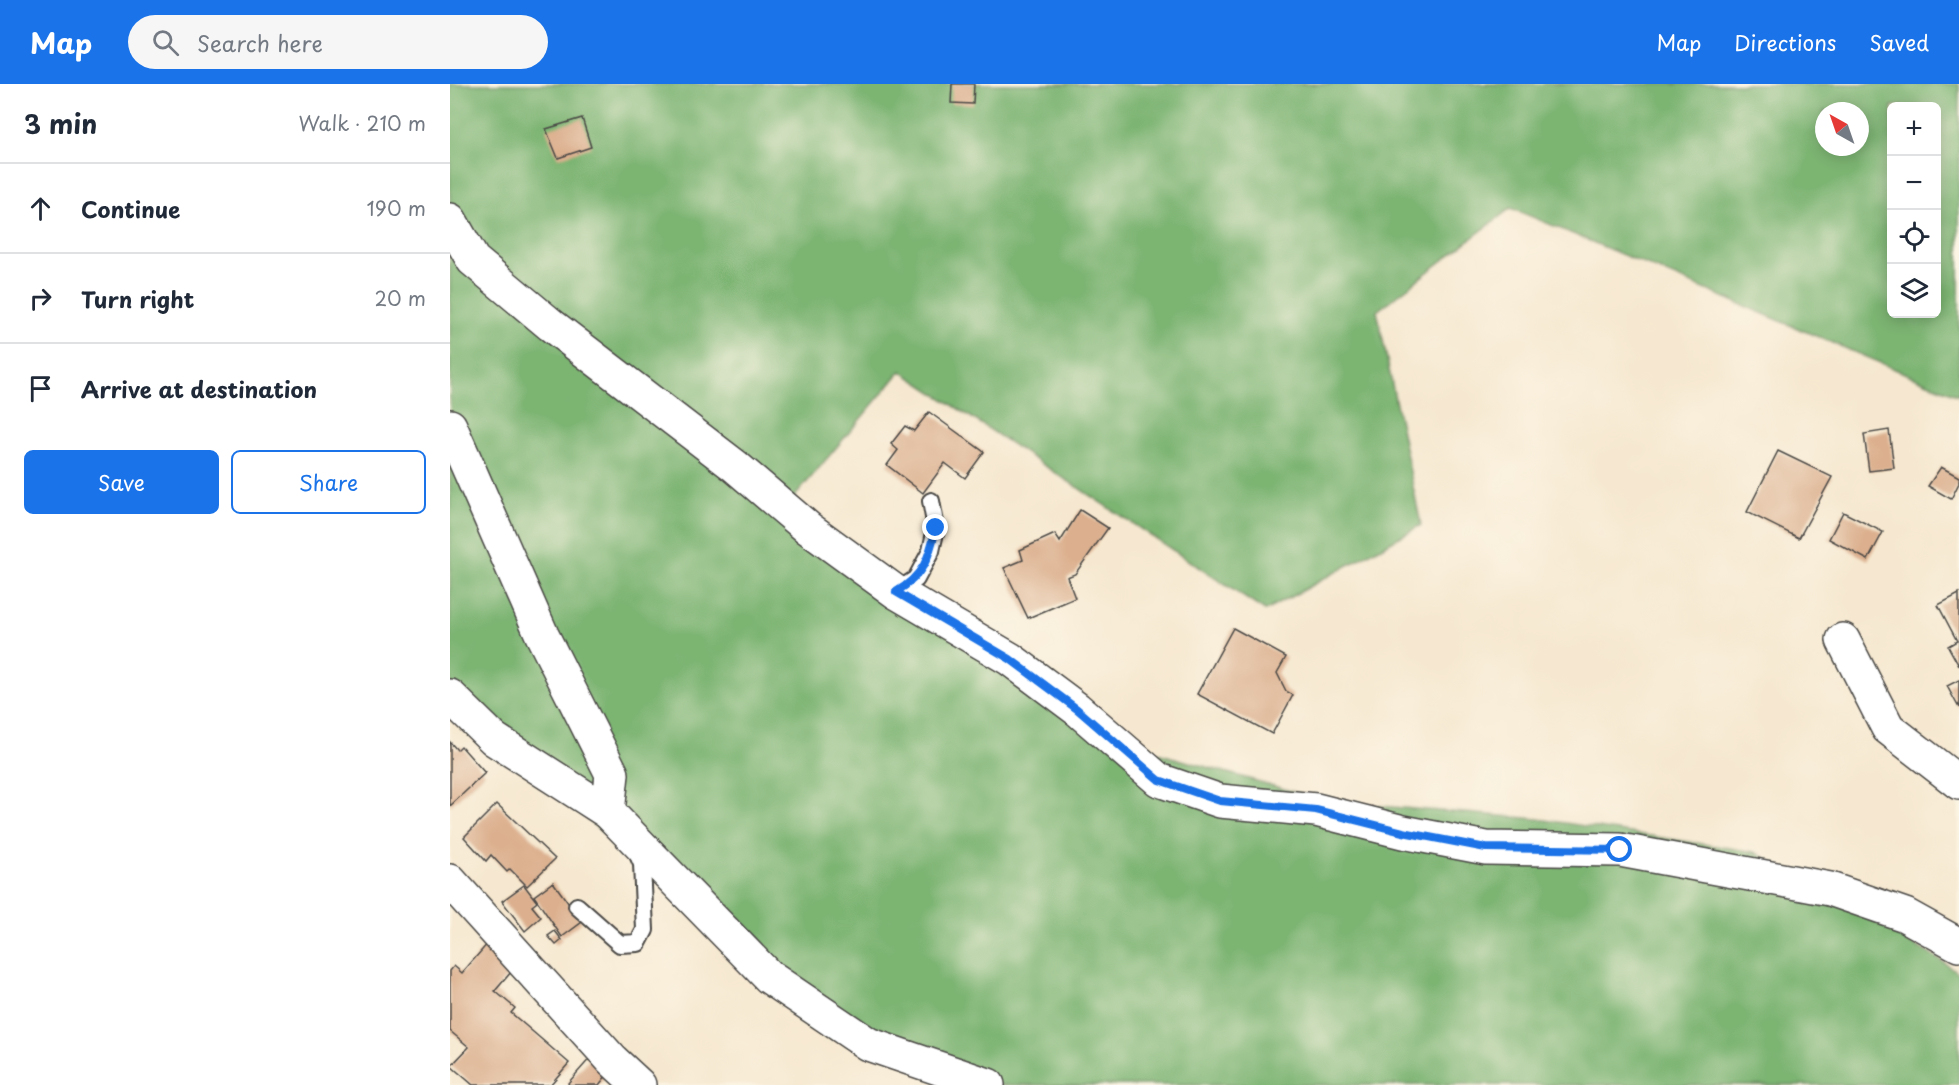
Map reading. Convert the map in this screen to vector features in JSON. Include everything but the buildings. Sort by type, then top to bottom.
[{"type":"street","points":[[450,220],[473,260],[551,325],[735,466],[808,528],[896,592],[1010,659],[1077,709],[1159,780],[1220,801],[1316,810],[1403,832],[1486,848],[1620,850],[1830,889],[1905,915],[1959,945]]},
{"type":"street","points":[[450,426],[542,635],[612,774],[619,822]]},
{"type":"street","points":[[1843,640],[1888,728],[1959,783]]},
{"type":"street","points":[[450,696],[494,739],[619,822],[769,977],[868,1044],[988,1085]]},
{"type":"street","points":[[450,881],[612,1060],[639,1085]]},
{"type":"lane","points":[[896,592],[916,579],[931,551],[936,528],[931,501]]},
{"type":"lane","points":[[577,906],[620,944],[638,943],[645,930],[642,864],[619,822]]},
{"type":"green space","points":[[450,84],[1959,84],[1959,396],[1511,208],[1377,311],[1421,525],[1265,611],[901,371],[786,507],[1147,750],[1330,802],[1539,819],[1755,852],[1947,964],[1959,974],[1959,1085],[983,1085],[798,1002],[450,700]]},
{"type":"route","points":[[936,528],[931,551],[916,579],[896,592],[1010,659],[1077,709],[1159,780],[1220,801],[1316,810],[1403,832],[1486,848],[1620,850]]}]
